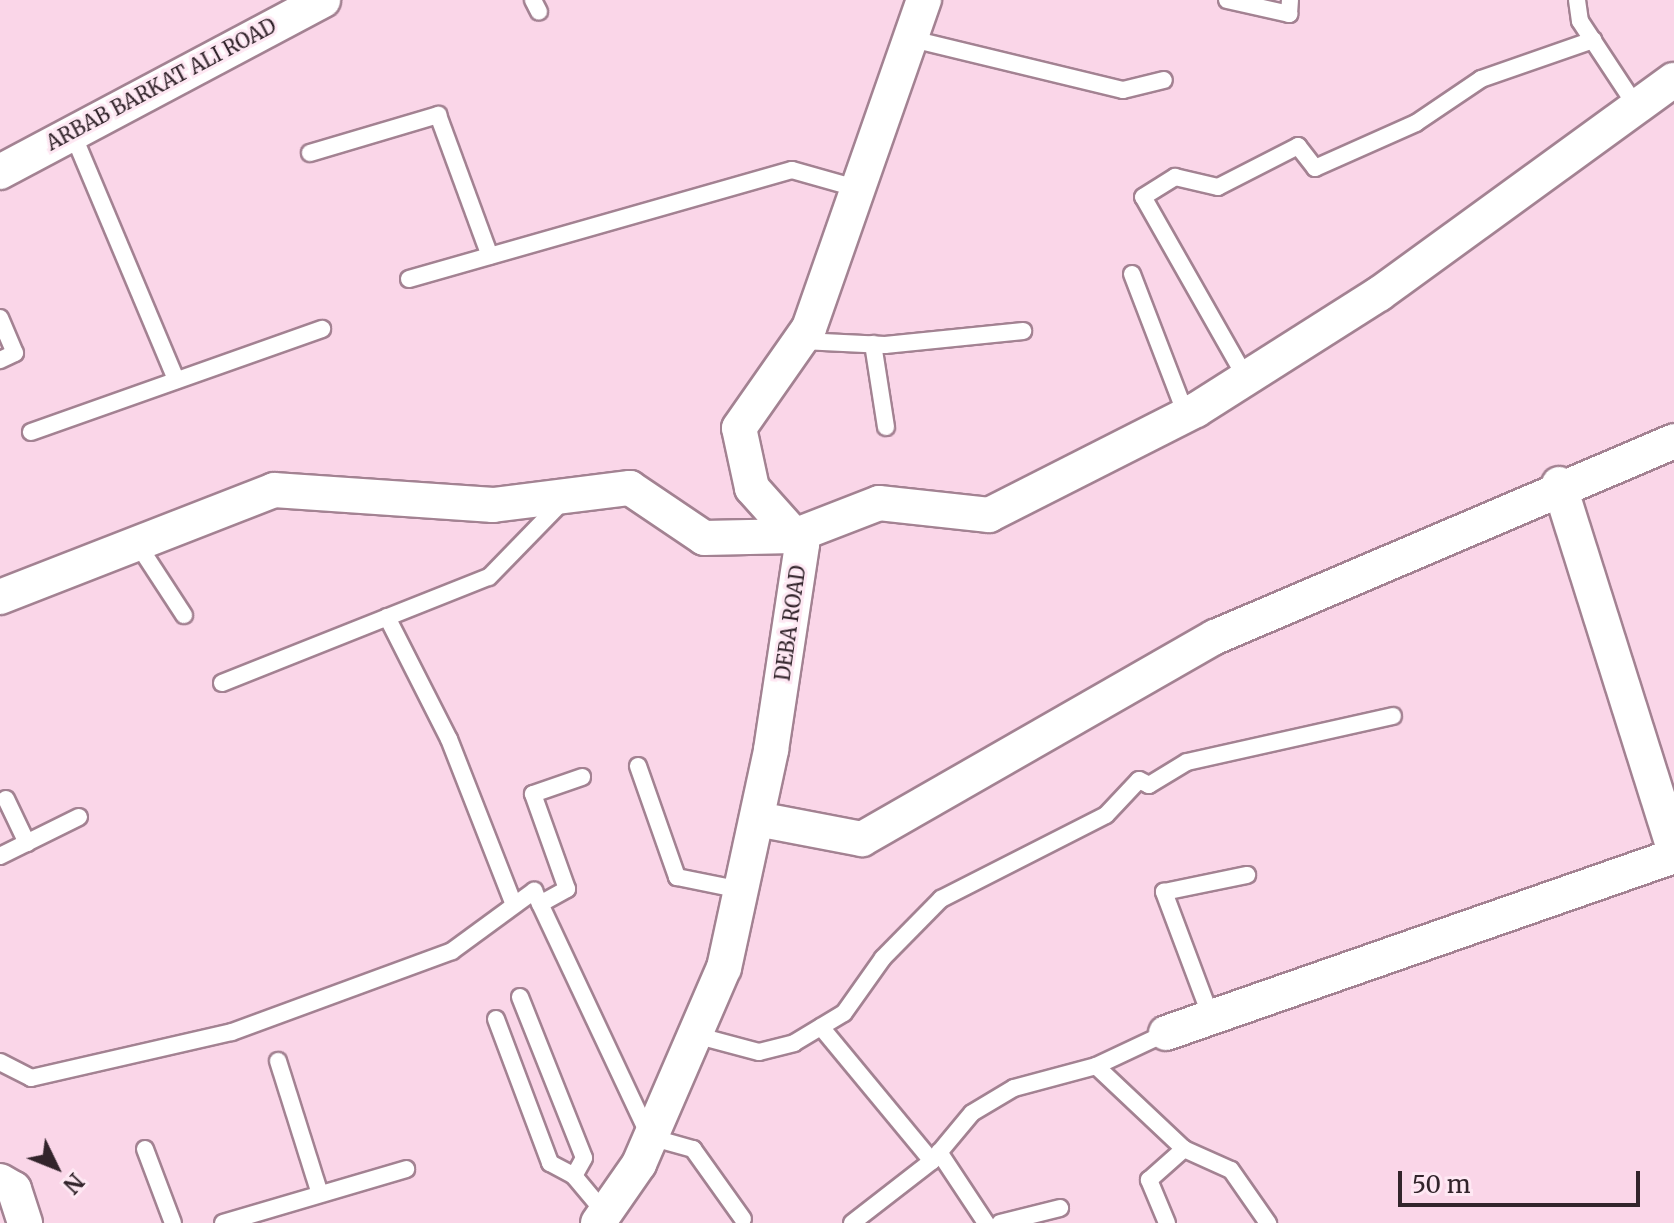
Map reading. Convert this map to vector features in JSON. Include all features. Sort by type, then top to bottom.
[{"type":"street","name":"ARBAB BARKAT ALI ROAD","points":[[0,172],[323,0]]},
{"type":"street","name":"DEBA ROAD","points":[[601,1218],[650,1137],[724,968],[757,819],[802,544],[752,488],[739,428],[800,341],[861,189],[924,0]]},
{"type":"street","points":[[0,597],[274,490],[493,505],[630,488],[704,538],[794,536],[879,503],[989,515],[1186,415],[1246,378],[1638,110],[1674,80]]},
{"type":"street","points":[[757,819],[862,839],[1215,637],[1559,484],[1674,441]]},
{"type":"street","points":[[1559,484],[1674,848]]},
{"type":"street","points":[[1166,1033],[1674,856]]},
{"type":"street","points":[[0,1181],[14,1189],[25,1223]]},
{"type":"lane","points":[[1227,0],[1289,14],[1290,0]]},
{"type":"lane","points":[[1577,0],[1593,40],[1638,110]]},
{"type":"lane","points":[[912,39],[1123,90],[1164,80]]},
{"type":"lane","points":[[1246,378],[1143,197],[1175,177],[1218,187],[1298,146],[1315,168],[1416,123],[1481,79],[1593,40]]},
{"type":"lane","points":[[310,153],[438,115],[490,256]]},
{"type":"lane","points":[[72,132],[176,380]]},
{"type":"lane","points":[[409,279],[792,170],[861,189]]},
{"type":"lane","points":[[1132,274],[1186,415]]},
{"type":"lane","points":[[0,318],[15,353],[0,360]]},
{"type":"lane","points":[[31,432],[322,329]]},
{"type":"lane","points":[[800,341],[873,344],[1023,331]]},
{"type":"lane","points":[[873,344],[886,427]]},
{"type":"lane","points":[[222,683],[489,577],[567,496]]},
{"type":"lane","points":[[137,543],[184,615]]},
{"type":"lane","points":[[387,617],[449,739],[514,905]]},
{"type":"lane","points":[[695,1035],[759,1052],[821,1027],[844,1013],[883,958],[941,899],[1106,815],[1139,780],[1149,785],[1187,762],[1393,716]]},
{"type":"lane","points":[[638,766],[677,877],[741,890]]},
{"type":"lane","points":[[540,904],[567,889],[533,794],[582,777]]},
{"type":"lane","points":[[6,799],[27,843]]},
{"type":"lane","points":[[0,856],[79,817]]},
{"type":"lane","points":[[1211,1017],[1164,892],[1247,875]]},
{"type":"lane","points":[[0,1062],[31,1078],[232,1032],[452,951],[534,891],[650,1137],[693,1149],[743,1219]]},
{"type":"lane","points":[[520,997],[584,1158],[574,1176]]},
{"type":"lane","points":[[496,1019],[550,1163],[574,1176],[601,1218]]},
{"type":"lane","points":[[821,1027],[935,1157],[986,1223]]},
{"type":"lane","points":[[852,1223],[935,1157],[972,1113],[1014,1088],[1096,1066],[1166,1033]]},
{"type":"lane","points":[[278,1061],[320,1194]]},
{"type":"lane","points":[[1096,1066],[1184,1149],[1231,1170],[1268,1223]]},
{"type":"lane","points":[[145,1149],[173,1223]]},
{"type":"lane","points":[[1167,1223],[1149,1180],[1184,1149]]},
{"type":"lane","points":[[223,1223],[406,1169]]},
{"type":"lane","points":[[1000,1223],[1060,1208]]}]
